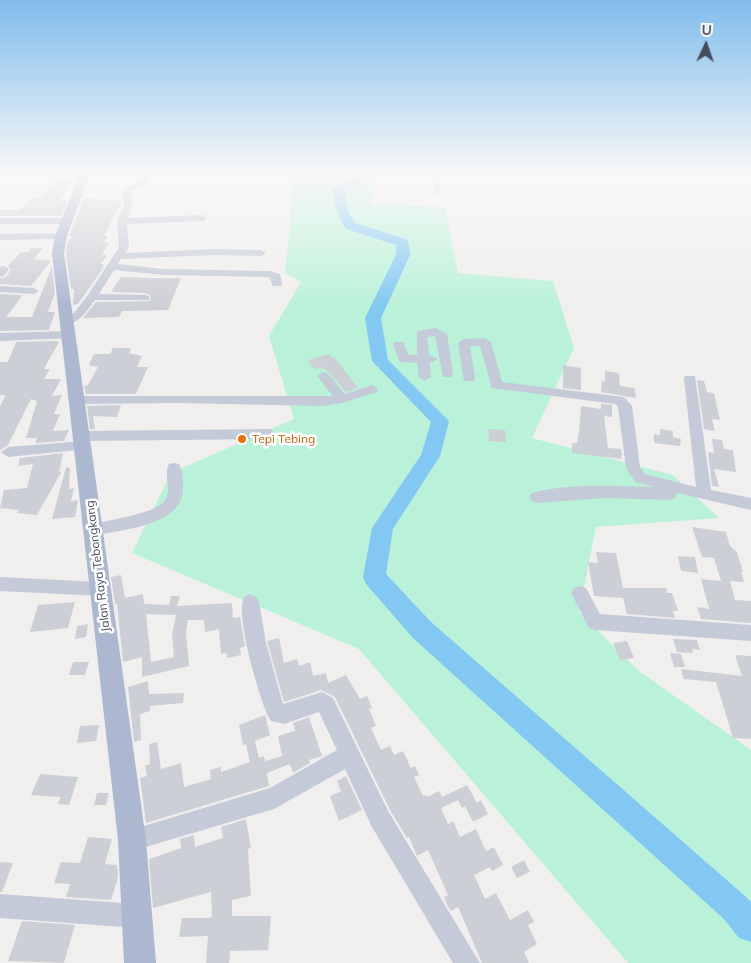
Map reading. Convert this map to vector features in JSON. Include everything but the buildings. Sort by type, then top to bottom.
[{"type":"main road","name":"Jalan Raya Tebongkang","points":[[68,219],[58,253],[132,840],[140,963]]},
{"type":"street","points":[[0,337],[68,328],[92,297],[125,245],[122,220],[165,219]]},
{"type":"street","points":[[0,221],[64,228]]},
{"type":"street","points":[[0,237],[64,228]]},
{"type":"street","points":[[119,256],[214,252],[261,253]]},
{"type":"street","points":[[112,267],[163,272],[270,274],[276,276],[277,284]]},
{"type":"street","points":[[0,289],[34,291]]},
{"type":"street","points":[[92,297],[144,298]]},
{"type":"street","points":[[425,377],[421,334],[436,332],[441,334],[447,374]]},
{"type":"street","points":[[469,378],[464,344],[484,342],[497,385],[619,400],[625,406],[636,475],[646,480],[750,505]]},
{"type":"street","points":[[399,345],[404,359],[466,360]]},
{"type":"street","points":[[323,376],[342,399]]},
{"type":"street","points":[[690,379],[700,494]]},
{"type":"street","points":[[76,400],[179,398],[313,403],[342,399],[372,389]]},
{"type":"street","points":[[8,452],[83,441],[270,434]]},
{"type":"street","points":[[94,530],[165,513],[173,502],[176,493],[174,468]]},
{"type":"street","points":[[537,497],[586,491],[700,494]]},
{"type":"street","points":[[0,584],[100,589]]},
{"type":"street","points":[[580,592],[591,618],[595,622],[751,633]]},
{"type":"street","points":[[250,602],[256,644],[274,710],[278,714],[284,714],[322,702],[326,705],[380,819],[467,963]]},
{"type":"street","points":[[132,840],[274,798],[349,755]]},
{"type":"street","points":[[0,906],[137,916]]},
{"type":"green space","points":[[290,219],[447,219],[458,273],[553,281],[574,348],[532,438],[673,475],[719,518],[596,527],[579,612],[639,671],[751,750],[751,963],[628,963],[359,649],[132,553],[171,473],[294,419],[269,336],[301,282],[285,273]]},
{"type":"waterway","points":[[346,219],[350,226],[403,243],[403,255],[373,318],[380,361],[440,421],[430,456],[383,528],[374,577],[422,630],[734,907],[751,926]]},
{"type":"place","name":"Tepi Tebing","points":[[242,439]]}]
